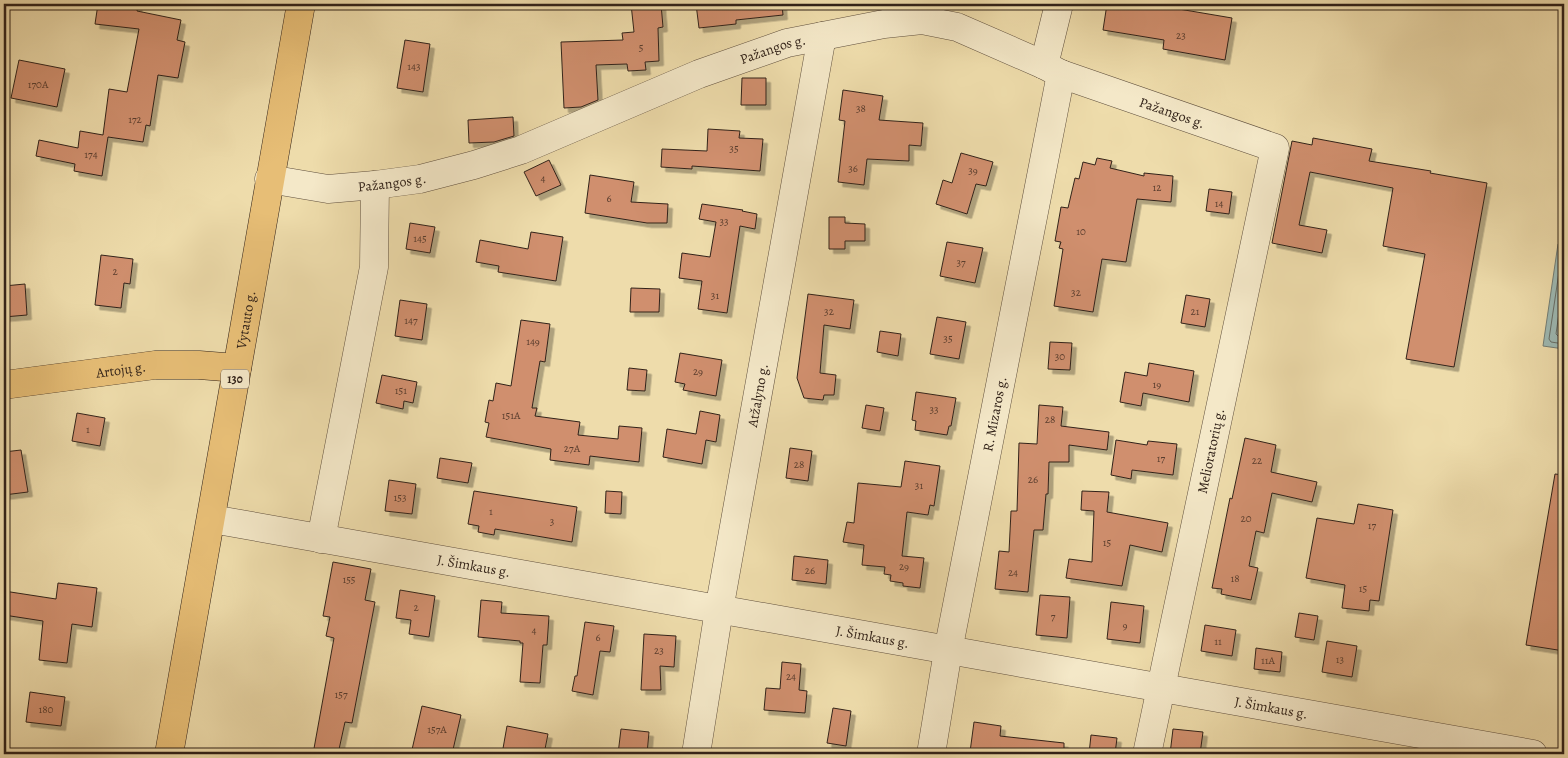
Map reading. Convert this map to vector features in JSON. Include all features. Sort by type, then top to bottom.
[{"type":"main road","name":"Vytauto g.","points":[[169,754],[212,519],[269,179],[301,4]]},
{"type":"main road","name":"Artojų g.","points":[[4,385],[155,365],[199,364],[237,368]]},
{"type":"street","name":"R. Mizaros g.","points":[[931,754],[1052,70],[1059,4]]},
{"type":"street","name":"Pažangos g.","points":[[269,179],[328,189],[420,179],[521,150],[699,74],[787,43],[884,24],[922,20],[957,27],[1052,70],[1275,148]]},
{"type":"street","name":"Atžalyno g.","points":[[696,754],[822,36]]},
{"type":"street","name":"Melioratorių g.","points":[[1146,754],[1275,148]]},
{"type":"street","points":[[321,539],[374,267],[375,185]]},
{"type":"street","name":"J. Šimkaus g.","points":[[212,519],[1160,688],[1458,748],[1533,754]]},
{"type":"water","points":[[1558,244],[1564,245],[1564,349],[1543,346]]},
{"type":"building","points":[[98,4],[138,4],[137,11],[181,20],[177,40],[185,42],[178,78],[158,75],[150,126],[146,125],[143,142],[108,137],[102,176],[74,171],[75,164],[36,156],[39,140],[78,148],[80,131],[103,135],[109,89],[127,92],[139,29],[95,24]]},
{"type":"building","points":[[631,4],[661,4],[663,27],[658,28],[659,61],[645,62],[646,70],[628,71],[627,64],[596,65],[598,100],[581,107],[564,108],[561,42],[623,40],[622,33],[634,32]]},
{"type":"building","points":[[696,4],[782,4],[783,15],[736,20],[736,24],[699,28]]},
{"type":"building","points":[[1107,4],[1167,4],[1167,7],[1232,18],[1225,60],[1163,49],[1164,40],[1103,30]]},
{"type":"building","points":[[405,40],[430,44],[423,92],[397,88]]},
{"type":"building","points":[[19,60],[65,69],[57,107],[11,98]]},
{"type":"building","points":[[742,78],[766,78],[766,105],[741,105]]},
{"type":"building","points":[[843,90],[883,96],[879,120],[923,123],[921,146],[909,145],[909,161],[867,159],[864,185],[838,182],[845,121],[839,120]]},
{"type":"building","points":[[513,117],[514,136],[494,142],[469,143],[468,120]]},
{"type":"building","points":[[708,129],[740,131],[739,138],[763,139],[760,171],[692,166],[692,169],[661,167],[662,149],[707,151]]},
{"type":"building","points":[[1313,138],[1372,149],[1369,161],[1431,171],[1430,173],[1487,183],[1454,367],[1406,359],[1425,254],[1383,246],[1393,188],[1310,172],[1299,225],[1327,230],[1322,253],[1272,243],[1292,141],[1312,145]]},
{"type":"building","points":[[961,153],[993,162],[986,186],[976,184],[967,214],[936,204],[943,180],[952,183]]},
{"type":"building","points":[[1097,158],[1112,161],[1110,168],[1144,176],[1144,173],[1173,176],[1171,202],[1137,199],[1126,262],[1102,259],[1093,312],[1054,306],[1063,249],[1059,248],[1061,242],[1055,241],[1061,207],[1068,208],[1075,178],[1079,179],[1083,162],[1095,165]]},
{"type":"building","points":[[549,160],[561,185],[536,196],[524,172]]},
{"type":"building","points":[[590,175],[634,182],[631,202],[668,204],[667,223],[647,223],[585,213]]},
{"type":"building","points":[[1209,189],[1232,192],[1229,214],[1206,211]]},
{"type":"building","points":[[702,204],[757,214],[755,229],[740,226],[727,313],[698,309],[702,281],[679,278],[682,253],[710,257],[716,222],[699,219]]},
{"type":"building","points":[[829,217],[845,217],[845,223],[865,224],[865,241],[845,241],[845,249],[829,249]]},
{"type":"building","points":[[410,223],[435,227],[430,253],[406,249]]},
{"type":"building","points":[[531,232],[563,237],[556,281],[498,272],[499,266],[476,262],[480,240],[528,249]]},
{"type":"building","points":[[947,242],[983,248],[975,283],[940,276]]},
{"type":"building","points":[[101,255],[133,259],[130,284],[124,283],[121,308],[95,305]]},
{"type":"building","points":[[25,284],[27,315],[4,317],[4,286]]},
{"type":"building","points":[[631,288],[660,289],[659,312],[630,312]]},
{"type":"building","points":[[808,294],[854,300],[850,329],[824,325],[820,373],[836,375],[834,395],[824,395],[823,400],[804,398],[797,378]]},
{"type":"building","points":[[1186,295],[1210,299],[1205,327],[1181,323]]},
{"type":"building","points":[[400,300],[427,304],[422,340],[395,336]]},
{"type":"building","points":[[937,317],[966,322],[959,359],[930,354]]},
{"type":"building","points":[[521,320],[550,324],[545,362],[540,361],[532,408],[537,408],[535,416],[580,422],[578,435],[618,439],[619,426],[642,428],[639,462],[590,456],[589,465],[550,460],[551,449],[486,437],[489,423],[485,422],[489,400],[493,401],[496,383],[511,386]]},
{"type":"building","points":[[880,331],[901,334],[898,356],[877,352]]},
{"type":"building","points":[[1050,342],[1072,343],[1070,370],[1048,369]]},
{"type":"building","points":[[680,353],[722,360],[716,396],[683,390],[685,384],[675,382]]},
{"type":"building","points":[[1149,363],[1194,371],[1189,402],[1143,393],[1141,406],[1120,402],[1125,372],[1147,376]]},
{"type":"building","points":[[629,368],[647,370],[645,391],[627,390]]},
{"type":"building","points":[[382,375],[417,382],[413,403],[404,401],[403,409],[376,403]]},
{"type":"building","points":[[916,392],[956,398],[951,426],[949,426],[947,435],[915,430],[916,421],[912,420]]},
{"type":"building","points":[[866,405],[884,408],[880,431],[862,428]]},
{"type":"building","points":[[1039,405],[1063,407],[1061,426],[1109,432],[1107,450],[1069,445],[1069,462],[1049,462],[1048,494],[1046,494],[1043,530],[1034,530],[1028,592],[995,589],[999,551],[1009,552],[1011,511],[1017,511],[1019,443],[1037,444]]},
{"type":"building","points":[[700,411],[720,415],[716,442],[706,440],[702,464],[663,457],[667,429],[696,434]]},
{"type":"building","points":[[77,413],[105,418],[100,446],[72,441]]},
{"type":"building","points":[[1245,438],[1276,445],[1271,472],[1317,482],[1312,502],[1272,493],[1264,533],[1256,531],[1249,566],[1258,568],[1251,600],[1221,594],[1222,589],[1212,588],[1230,498],[1232,499]]},
{"type":"building","points":[[1116,440],[1147,445],[1148,441],[1177,444],[1173,475],[1132,470],[1131,479],[1111,475]]},
{"type":"building","points":[[790,448],[812,451],[808,481],[786,478]]},
{"type":"building","points":[[21,450],[28,492],[4,495],[4,452]]},
{"type":"building","points":[[440,458],[472,463],[468,483],[437,478]]},
{"type":"building","points":[[905,461],[940,466],[934,506],[930,505],[928,515],[907,512],[902,556],[924,558],[920,588],[903,586],[903,583],[890,581],[891,575],[884,574],[885,567],[862,565],[864,545],[843,542],[847,522],[854,523],[858,483],[901,487]]},
{"type":"building","points":[[1555,474],[1564,475],[1564,651],[1526,645]]},
{"type":"building","points":[[389,480],[416,484],[412,514],[385,511]]},
{"type":"building","points":[[474,491],[577,507],[572,542],[495,529],[494,535],[478,532],[479,526],[468,524]]},
{"type":"building","points":[[606,491],[622,492],[621,514],[605,513]]},
{"type":"building","points":[[1082,491],[1109,492],[1107,512],[1168,523],[1162,552],[1130,545],[1122,586],[1066,578],[1069,559],[1092,562],[1094,511],[1081,510]]},
{"type":"building","points":[[1358,504],[1393,510],[1379,601],[1370,600],[1369,611],[1342,608],[1345,585],[1306,578],[1317,518],[1354,524]]},
{"type":"building","points":[[794,556],[828,560],[826,584],[792,580]]},
{"type":"building","points":[[333,562],[371,569],[365,600],[375,602],[352,723],[345,722],[338,754],[313,754],[334,638],[326,636],[330,617],[323,616]]},
{"type":"building","points":[[58,583],[97,588],[92,627],[72,624],[67,663],[39,660],[43,621],[4,615],[4,591],[56,599]]},
{"type":"building","points":[[400,590],[435,596],[429,637],[409,634],[411,620],[396,618]]},
{"type":"building","points":[[1040,595],[1070,597],[1067,638],[1036,635]]},
{"type":"building","points":[[481,600],[502,602],[501,613],[549,616],[547,645],[543,645],[540,683],[520,682],[523,643],[520,643],[520,641],[478,637]]},
{"type":"building","points":[[1111,602],[1144,606],[1140,643],[1107,639]]},
{"type":"building","points":[[1299,613],[1318,616],[1314,640],[1295,637]]},
{"type":"building","points":[[585,622],[614,626],[610,652],[600,651],[593,695],[572,691],[575,676],[577,676]]},
{"type":"building","points":[[1205,625],[1236,630],[1232,656],[1201,651]]},
{"type":"building","points":[[644,634],[676,636],[674,667],[660,666],[661,690],[641,690]]},
{"type":"building","points":[[1327,641],[1357,646],[1352,677],[1322,672]]},
{"type":"building","points":[[1256,648],[1282,652],[1280,672],[1254,669]]},
{"type":"building","points":[[782,662],[801,664],[799,690],[807,691],[805,713],[764,710],[766,688],[780,689]]},
{"type":"building","points":[[30,692],[65,697],[61,726],[26,722]]},
{"type":"building","points":[[422,706],[461,715],[452,754],[411,754]]},
{"type":"building","points":[[833,708],[851,711],[846,746],[827,743]]},
{"type":"building","points":[[974,722],[1001,726],[1000,736],[1064,743],[1064,754],[989,754],[970,752]]},
{"type":"building","points":[[507,726],[548,734],[544,754],[502,754]]},
{"type":"building","points":[[621,729],[649,732],[647,754],[618,754]]},
{"type":"building","points":[[1173,729],[1203,732],[1200,754],[1170,754]]},
{"type":"building","points":[[1091,735],[1117,738],[1115,754],[1089,754]]}]
